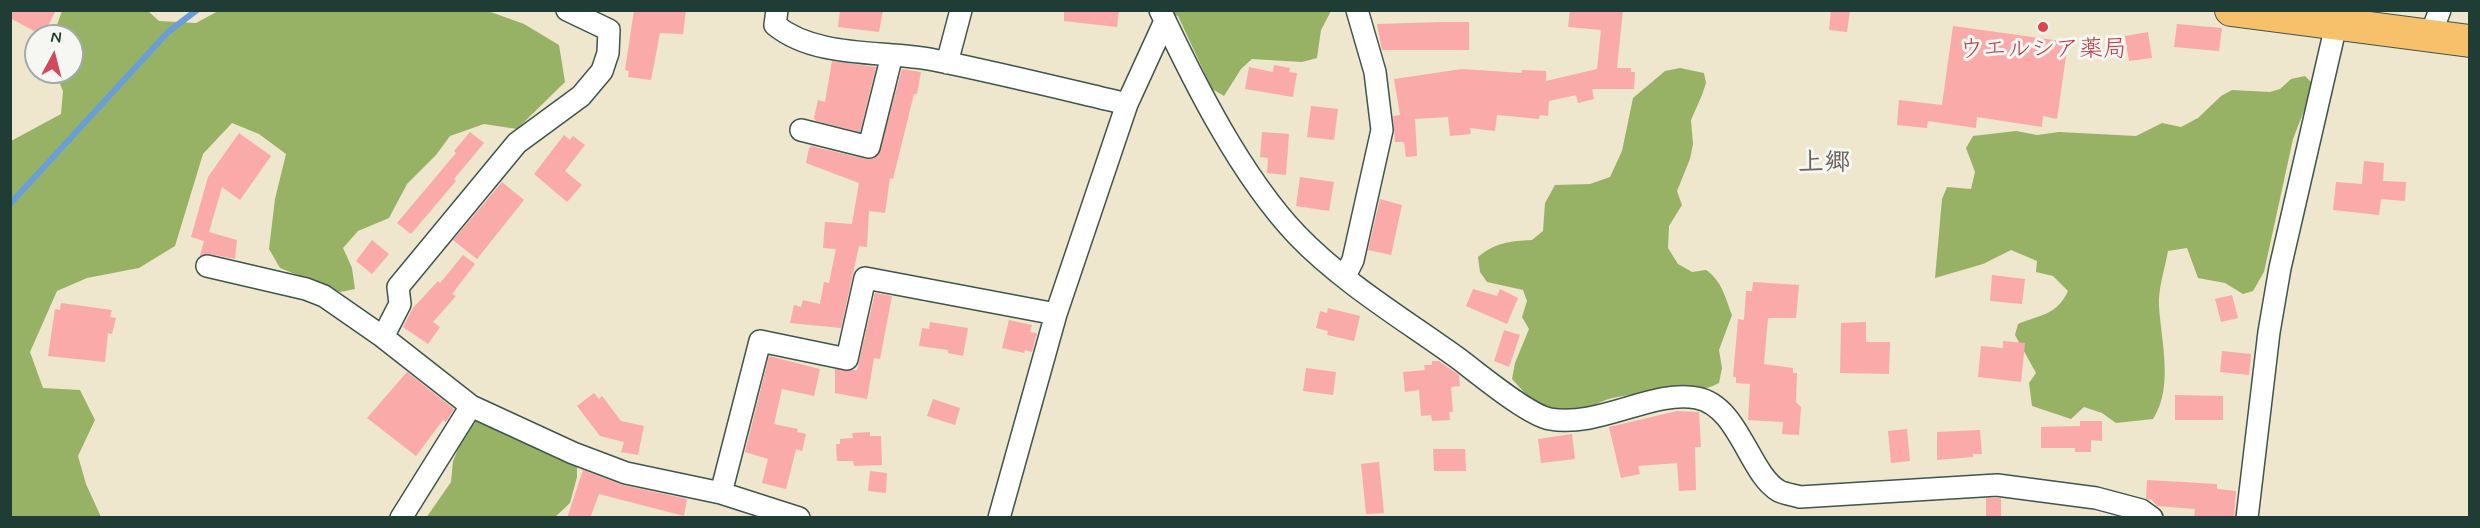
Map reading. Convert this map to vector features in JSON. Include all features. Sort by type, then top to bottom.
[{"type":"highway","points":[[2231,10],[2336,25],[2435,23],[2469,41]]},
{"type":"street","points":[[383,338],[400,304],[398,287],[517,142],[581,96],[602,71],[608,53],[609,30],[567,10]]},
{"type":"street","points":[[777,10],[775,25],[791,38],[832,47],[947,63],[1127,104]]},
{"type":"street","points":[[947,63],[961,10]]},
{"type":"street","points":[[1345,276],[1353,260],[1382,130],[1375,72],[1357,10]]},
{"type":"street","points":[[1162,16],[1230,142],[1263,194],[1296,234],[1345,276],[1489,381],[1547,419],[1585,420],[1678,397],[1698,398],[1715,406],[1738,433],[1765,478],[1779,491],[1800,498],[1997,485],[2096,498],[2141,510],[2152,518]]},
{"type":"street","points":[[999,518],[1056,314],[1127,104],[1162,16]]},
{"type":"street","points":[[2247,518],[2269,332],[2280,268],[2336,25]]},
{"type":"street","points":[[801,130],[869,147],[892,55]]},
{"type":"street","points":[[207,266],[306,289],[324,296],[471,405],[573,453],[626,473],[721,494],[799,518]]},
{"type":"street","points":[[721,494],[760,341],[847,359],[865,278],[1056,314]]},
{"type":"street","points":[[401,518],[471,405]]},
{"type":"green space","points":[[220,10],[488,11],[524,24],[559,45],[565,82],[517,129],[484,124],[450,136],[436,155],[407,184],[389,218],[358,231],[343,248],[352,268],[355,289],[340,292],[280,268],[269,249],[275,199],[286,154],[259,134],[232,123],[203,154],[175,246],[139,268],[87,278],[57,291],[30,352],[43,388],[80,390],[95,420],[78,456],[86,484],[101,517],[11,518],[11,141],[61,114],[63,91],[60,84],[84,84],[84,24],[57,24],[62,11],[148,11],[159,21],[196,23]]},
{"type":"green space","points":[[1154,11],[1331,11],[1321,30],[1317,58],[1302,62],[1252,59],[1241,69],[1224,96],[1212,89],[1178,16]]},
{"type":"green space","points":[[1680,68],[1704,73],[1706,83],[1691,120],[1693,144],[1690,159],[1677,191],[1682,205],[1669,226],[1668,248],[1678,264],[1692,272],[1706,270],[1711,274],[1725,296],[1732,315],[1719,350],[1722,368],[1719,383],[1689,392],[1621,396],[1592,408],[1578,423],[1534,403],[1512,379],[1515,363],[1529,329],[1522,317],[1527,301],[1523,290],[1487,282],[1480,272],[1478,257],[1503,244],[1532,240],[1543,231],[1545,203],[1555,185],[1590,184],[1610,177],[1622,151],[1633,98],[1665,71]]},
{"type":"green space","points":[[2305,76],[2314,85],[2293,139],[2264,272],[2253,291],[2243,294],[2225,283],[2198,278],[2187,248],[2168,251],[2159,299],[2165,378],[2163,393],[2153,419],[2116,423],[2102,413],[2084,407],[2071,419],[2032,406],[2029,383],[2036,373],[2015,335],[2018,324],[2053,310],[2068,291],[2053,276],[2036,272],[2037,261],[2011,250],[1983,264],[1935,278],[1942,199],[1947,187],[1971,189],[1975,172],[1966,148],[1973,136],[2016,131],[2037,135],[2059,132],[2136,136],[2162,123],[2181,127],[2198,118],[2221,96],[2232,90],[2270,92],[2280,89],[2291,79]]},
{"type":"green space","points":[[476,419],[570,457],[577,466],[577,477],[570,503],[555,517],[426,518],[451,482],[453,461],[461,442]]},
{"type":"building","points":[[10,10],[56,10],[49,24],[24,26],[10,18]]},
{"type":"building","points":[[634,10],[686,10],[683,34],[660,33],[651,80],[628,77],[629,71],[625,70]]},
{"type":"building","points":[[840,10],[883,10],[879,32],[838,27]]},
{"type":"building","points":[[1064,10],[1119,10],[1117,27],[1064,21]]},
{"type":"building","points":[[1570,10],[1623,10],[1617,68],[1631,68],[1631,72],[1635,72],[1634,89],[1592,89],[1594,99],[1578,103],[1576,95],[1549,101],[1548,116],[1540,115],[1539,119],[1497,115],[1495,131],[1470,128],[1471,134],[1450,136],[1448,117],[1415,119],[1417,156],[1406,157],[1404,142],[1395,142],[1393,116],[1400,115],[1394,79],[1462,69],[1522,73],[1522,70],[1546,71],[1546,81],[1597,69],[1601,30],[1568,27]]},
{"type":"building","points":[[1831,10],[1850,10],[1847,32],[1829,30]]},
{"type":"building","points":[[1469,22],[1469,50],[1382,50],[1377,24]]},
{"type":"building","points":[[2177,24],[2222,28],[2219,51],[2174,47]]},
{"type":"building","points":[[1953,26],[2068,42],[2057,119],[2043,116],[2042,127],[1977,117],[1976,128],[1928,121],[1927,128],[1897,125],[1899,100],[1942,105]]},
{"type":"building","points":[[2148,32],[2152,58],[2129,61],[2125,36]]},
{"type":"building","points":[[832,61],[876,67],[860,132],[816,121],[814,118],[818,100],[825,102]]},
{"type":"building","points":[[1274,65],[1290,68],[1289,72],[1297,73],[1293,97],[1245,89],[1249,67],[1273,72]]},
{"type":"building","points":[[902,69],[921,72],[917,94],[914,94],[893,179],[890,178],[885,213],[869,211],[867,247],[859,246],[841,328],[790,323],[794,305],[801,307],[803,300],[820,304],[824,282],[829,283],[836,249],[823,248],[825,222],[852,224],[859,183],[806,163],[809,148],[811,146],[866,159],[878,156]]},
{"type":"building","points":[[1311,106],[1338,109],[1334,140],[1307,137]]},
{"type":"building","points":[[470,132],[484,143],[454,179],[456,181],[411,234],[397,223],[456,153],[454,151]]},
{"type":"building","points":[[1262,132],[1289,134],[1286,175],[1267,173],[1268,158],[1260,157]]},
{"type":"building","points":[[239,133],[271,156],[240,200],[222,187],[209,232],[237,240],[235,259],[210,254],[200,256],[204,241],[191,237],[208,177]]},
{"type":"building","points":[[564,135],[570,140],[573,136],[585,145],[565,171],[582,185],[567,202],[534,174]]},
{"type":"building","points":[[2364,161],[2384,163],[2383,181],[2406,182],[2405,201],[2381,199],[2379,215],[2333,210],[2336,182],[2362,184]]},
{"type":"building","points":[[1300,177],[1334,182],[1329,211],[1296,206]]},
{"type":"building","points":[[502,182],[524,200],[477,259],[453,240]]},
{"type":"building","points":[[1380,199],[1402,205],[1391,255],[1368,250]]},
{"type":"building","points":[[372,240],[389,254],[372,274],[356,261]]},
{"type":"building","points":[[463,255],[475,264],[452,294],[456,296],[433,322],[440,327],[428,344],[403,327],[413,308],[438,281],[440,283]]},
{"type":"building","points":[[1992,275],[2025,279],[2022,304],[1990,301]]},
{"type":"building","points":[[1753,282],[1799,285],[1796,318],[1768,318],[1764,364],[1793,368],[1793,373],[1797,373],[1796,402],[1801,407],[1799,435],[1782,434],[1783,422],[1748,420],[1750,384],[1736,383],[1736,377],[1733,377],[1738,319],[1744,320],[1746,291],[1752,291]]},
{"type":"building","points":[[1473,289],[1497,296],[1500,289],[1518,298],[1507,324],[1466,306]]},
{"type":"building","points":[[875,293],[892,296],[880,359],[874,358],[867,399],[835,393],[835,369],[857,370]]},
{"type":"building","points":[[2232,295],[2238,318],[2221,322],[2215,299]]},
{"type":"building","points":[[61,303],[112,310],[110,317],[116,318],[112,334],[108,333],[105,362],[48,356],[55,309],[60,310]]},
{"type":"building","points":[[1328,308],[1360,316],[1354,341],[1327,335],[1328,331],[1316,328],[1320,311],[1327,313]]},
{"type":"building","points":[[1009,320],[1032,325],[1030,332],[1037,333],[1032,352],[1025,350],[1024,353],[1002,348]]},
{"type":"building","points":[[930,322],[968,328],[963,356],[948,353],[948,350],[919,346],[922,328],[929,329]]},
{"type":"building","points":[[1866,322],[1866,342],[1890,342],[1889,374],[1840,373],[1841,323]]},
{"type":"building","points":[[1504,330],[1520,335],[1509,367],[1494,361]]},
{"type":"building","points":[[2003,341],[2025,343],[2021,382],[1978,377],[1981,346],[2003,348]]},
{"type":"building","points":[[2222,351],[2251,354],[2249,375],[2220,372]]},
{"type":"building","points":[[769,356],[820,369],[814,396],[782,389],[774,424],[798,429],[797,432],[806,434],[802,451],[796,449],[786,489],[762,483],[768,459],[745,452]]},
{"type":"building","points":[[1432,361],[1439,361],[1459,375],[1460,386],[1451,387],[1453,412],[1449,412],[1450,420],[1432,421],[1431,415],[1421,416],[1419,390],[1405,392],[1403,372],[1425,370],[1424,365],[1432,365]]},
{"type":"building","points":[[1306,368],[1336,372],[1333,395],[1303,391]]},
{"type":"building","points":[[407,372],[454,409],[446,422],[443,420],[416,456],[367,418]]},
{"type":"building","points":[[594,393],[599,399],[602,396],[621,421],[644,426],[638,455],[621,452],[624,442],[600,436],[577,406]]},
{"type":"building","points":[[2175,395],[2223,396],[2223,420],[2175,420]]},
{"type":"building","points":[[933,399],[960,408],[955,425],[927,416]]},
{"type":"building","points":[[1677,411],[1699,412],[1701,447],[1695,447],[1696,490],[1679,491],[1677,463],[1638,466],[1640,474],[1621,478],[1609,427]]},
{"type":"building","points":[[2080,421],[2102,421],[2102,441],[2091,440],[2091,452],[2075,452],[2075,448],[2041,448],[2041,427],[2080,426]]},
{"type":"building","points":[[1907,429],[1910,461],[1891,463],[1888,431]]},
{"type":"building","points":[[1980,430],[1982,454],[1937,460],[1937,432]]},
{"type":"building","points":[[870,432],[870,436],[881,436],[882,465],[854,466],[853,461],[837,461],[836,444],[840,444],[840,439],[853,438],[852,433]]},
{"type":"building","points":[[1572,434],[1575,459],[1541,463],[1538,439]]},
{"type":"building","points":[[1433,449],[1465,449],[1466,471],[1434,471]]},
{"type":"building","points":[[1379,462],[1384,513],[1366,514],[1361,464]]},
{"type":"building","points":[[583,470],[623,485],[687,499],[684,516],[599,494],[590,518],[567,518]]},
{"type":"building","points":[[870,471],[887,473],[886,493],[868,491]]},
{"type":"building","points":[[2147,480],[2217,484],[2217,489],[2236,491],[2234,518],[2194,518],[2195,509],[2157,506],[2152,500],[2146,499]]},
{"type":"building","points":[[1986,498],[2001,498],[2001,518],[1986,518]]},
{"type":"waterway","points":[[10,204],[168,32],[197,10]]},
{"type":"place","name":"ウエルシア薬局","points":[[2043,27]]},
{"type":"district","name":"上郷","points":[[1824,165]]}]
